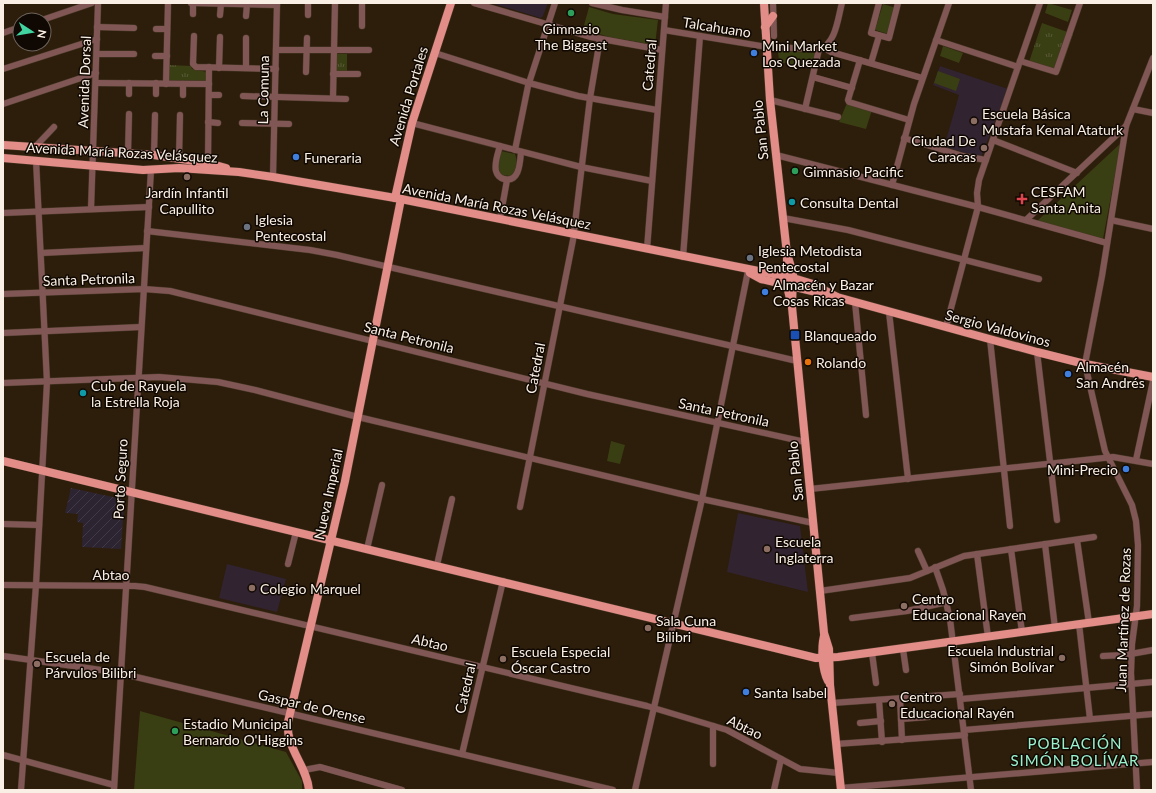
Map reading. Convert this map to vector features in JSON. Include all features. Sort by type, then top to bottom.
[{"type":"main road","name":"Avenida Portales","points":[[398,199],[412,122],[451,3]]},
{"type":"main road","name":"San Pablo","points":[[764,3],[770,100],[790,278],[813,523],[841,789]]},
{"type":"main road","points":[[765,27],[774,16]]},
{"type":"main road","name":"Avenida María Rozas Velásquez","points":[[3,145],[154,155],[208,163],[239,172]]},
{"type":"main road","name":"Avenida María Rozas Velásquez","points":[[3,158],[151,170],[179,168],[239,172],[273,177],[398,199],[748,271],[790,278]]},
{"type":"main road","name":"Nueva Imperial","points":[[309,790],[304,770],[288,736],[288,726],[332,540],[358,417],[388,266],[398,199]]},
{"type":"main road","name":"Avenida María Rozas Velásquez","points":[[748,271],[758,278],[790,287]]},
{"type":"main road","name":"Sergio Valdovinos","points":[[790,278],[813,284],[837,297]]},
{"type":"main road","name":"Sergio Valdovinos","points":[[790,287],[837,297],[1085,364],[1153,377]]},
{"type":"main road","points":[[3,461],[437,566],[827,658],[903,649],[1153,614]]},
{"type":"street","points":[[52,17],[92,3]]},
{"type":"street","name":"Avenida Dorsal","points":[[91,209],[98,3]]},
{"type":"street","points":[[166,84],[168,3]]},
{"type":"street","points":[[193,14],[192,3],[277,4]]},
{"type":"street","points":[[308,3],[308,15]]},
{"type":"street","points":[[333,98],[335,3]]},
{"type":"street","points":[[362,3],[362,26]]},
{"type":"street","points":[[474,3],[600,39],[662,50]]},
{"type":"street","points":[[514,150],[529,82],[554,3]]},
{"type":"street","points":[[592,3],[622,10],[665,17]]},
{"type":"street","name":"Catedral","points":[[647,250],[666,3]]},
{"type":"street","points":[[773,3],[774,36]]},
{"type":"street","points":[[805,109],[822,48],[832,36],[842,3]]},
{"type":"street","points":[[879,3],[871,33],[889,38],[898,3]]},
{"type":"street","points":[[892,185],[922,78],[949,3]]},
{"type":"street","points":[[946,327],[978,207],[977,189],[1040,3]]},
{"type":"street","points":[[936,40],[1019,64],[1056,72],[1080,3]]},
{"type":"street","points":[[220,15],[221,4]]},
{"type":"street","points":[[246,16],[247,4]]},
{"type":"street","name":"La Comuna","points":[[273,177],[277,4]]},
{"type":"street","points":[[97,28],[134,28]]},
{"type":"street","points":[[156,29],[167,29]]},
{"type":"street","name":"Talcahuano","points":[[664,30],[767,47],[822,48],[831,52],[922,78]]},
{"type":"street","points":[[194,36],[193,64],[196,67],[276,69]]},
{"type":"street","points":[[683,257],[700,36]]},
{"type":"street","points":[[871,63],[879,36]]},
{"type":"street","points":[[219,68],[220,37]]},
{"type":"street","points":[[246,38],[246,68]]},
{"type":"street","points":[[306,72],[307,38]]},
{"type":"street","points":[[3,69],[97,39]]},
{"type":"street","name":"Catedral","points":[[520,507],[574,234],[590,98],[600,39]]},
{"type":"street","points":[[276,50],[369,50]]},
{"type":"street","points":[[435,53],[529,82],[590,98],[657,110]]},
{"type":"street","points":[[96,54],[134,54]]},
{"type":"street","points":[[155,56],[167,56]]},
{"type":"street","points":[[1085,364],[1126,126],[1153,58]]},
{"type":"street","points":[[860,60],[849,102],[909,120]]},
{"type":"street","points":[[208,163],[209,68]]},
{"type":"street","points":[[3,104],[96,73]]},
{"type":"street","points":[[334,74],[358,74]]},
{"type":"street","points":[[813,77],[852,88]]},
{"type":"street","points":[[96,83],[209,84]]},
{"type":"street","points":[[129,83],[129,94]]},
{"type":"street","points":[[156,84],[156,94]]},
{"type":"street","points":[[183,84],[183,95]]},
{"type":"street","points":[[209,95],[219,95]]},
{"type":"street","points":[[243,96],[346,99]]},
{"type":"street","points":[[770,100],[838,117]]},
{"type":"street","points":[[1133,109],[1153,113]]},
{"type":"street","points":[[128,153],[129,114]]},
{"type":"street","points":[[154,155],[155,115]]},
{"type":"street","points":[[179,159],[180,115]]},
{"type":"street","points":[[208,122],[218,123]]},
{"type":"street","points":[[412,122],[581,167],[652,181]]},
{"type":"street","points":[[242,123],[289,124]]},
{"type":"street","points":[[1026,220],[1126,126]]},
{"type":"street","name":"Avenida María Rozas Velásquez","points":[[36,146],[54,127]]},
{"type":"street","points":[[904,138],[963,156],[986,160]]},
{"type":"street","points":[[993,140],[1077,173]]},
{"type":"street","points":[[500,146],[496,170],[500,177],[507,180],[513,178],[517,174],[521,152]]},
{"type":"street","points":[[776,155],[978,207],[1107,243]]},
{"type":"street","points":[[21,790],[36,586],[47,382],[36,160]]},
{"type":"street","name":"Porto Seguro","points":[[114,788],[151,170]]},
{"type":"street","points":[[500,219],[507,180]]},
{"type":"street","points":[[3,213],[149,207]]},
{"type":"street","points":[[783,218],[840,228],[1039,279]]},
{"type":"street","points":[[1111,220],[1153,229]]},
{"type":"street","points":[[147,231],[310,250],[388,266],[560,308],[797,361]]},
{"type":"street","points":[[41,252],[146,248]]},
{"type":"street","points":[[636,790],[702,499],[748,271]]},
{"type":"street","name":"Santa Petronila","points":[[3,294],[144,289],[176,292],[545,383],[805,442]]},
{"type":"street","points":[[855,302],[866,415]]},
{"type":"street","points":[[889,312],[908,479]]},
{"type":"street","points":[[3,333],[141,327]]},
{"type":"street","points":[[990,339],[1010,526]]},
{"type":"street","points":[[1037,352],[1057,520]]},
{"type":"street","name":"Juan Martínez de Rozas","points":[[1085,364],[1108,458],[1130,501],[1135,515],[1138,549],[1136,617],[1131,654],[1131,684],[1138,790]]},
{"type":"street","points":[[3,384],[138,378],[186,378],[230,384],[358,417],[702,499],[813,523]]},
{"type":"street","points":[[1136,460],[1153,381]]},
{"type":"street","points":[[810,490],[1120,457],[1153,464]]},
{"type":"street","points":[[367,549],[382,485]]},
{"type":"street","points":[[437,566],[452,499]]},
{"type":"street","points":[[3,524],[39,525]]},
{"type":"street","points":[[288,564],[296,532]]},
{"type":"street","points":[[820,591],[910,578],[958,557],[1094,537]]},
{"type":"street","points":[[1077,540],[1088,623]]},
{"type":"street","points":[[1045,544],[1055,628]]},
{"type":"street","points":[[1011,549],[1022,632]]},
{"type":"street","points":[[918,551],[926,571]]},
{"type":"street","points":[[977,554],[988,637]]},
{"type":"street","points":[[935,567],[947,602],[960,696],[968,777],[971,790]]},
{"type":"street","name":"Catedral","points":[[462,754],[503,581]]},
{"type":"street","name":"Abtao","points":[[3,585],[145,587],[654,708],[735,734],[781,759],[806,770],[839,774]]},
{"type":"street","points":[[852,618],[906,611],[947,602]]},
{"type":"street","points":[[1079,624],[1090,719]]},
{"type":"street","points":[[903,649],[906,670]]},
{"type":"street","points":[[1103,656],[1131,654],[1153,650]]},
{"type":"street","points":[[872,653],[876,683]]},
{"type":"street","name":"Gaspar de Orense","points":[[3,656],[31,659],[121,674],[613,790]]},
{"type":"street","points":[[832,703],[960,696],[1153,682]]},
{"type":"street","points":[[900,699],[902,740]]},
{"type":"street","points":[[879,700],[882,742]]},
{"type":"street","points":[[836,744],[882,742],[964,732],[1153,714]]},
{"type":"street","points":[[901,719],[928,717]]},
{"type":"street","points":[[860,723],[881,721]]},
{"type":"street","points":[[713,726],[714,764]]},
{"type":"street","points":[[3,755],[114,788]]},
{"type":"street","points":[[774,790],[781,759]]},
{"type":"street","points":[[841,789],[1153,762]]},
{"type":"street","points":[[304,770],[324,768],[402,790]]},
{"type":"shaded area","points":[[491,3],[548,3],[541,18]]},
{"type":"shaded area","name":"Escuela Básica Mustafa Kemal Ataturk","points":[[940,66],[1008,89],[981,157],[944,147],[959,95],[933,85]]},
{"type":"shaded area","points":[[71,488],[122,499],[124,503],[121,549],[82,547],[83,523],[77,522],[78,514],[65,513]]},
{"type":"shaded area","name":"Escuela Inglaterra","points":[[738,513],[800,526],[808,592],[727,572]]},
{"type":"shaded area","name":"Colegio Marquel","points":[[227,564],[286,579],[277,612],[219,598]]},
{"type":"green space","points":[[1048,3],[1072,10],[1068,22],[1045,13]]},
{"type":"green space","points":[[883,4],[896,8],[888,34],[875,30]]},
{"type":"green space","points":[[589,7],[613,14],[658,20],[655,45],[609,37],[583,29]]},
{"type":"green space","points":[[1042,23],[1073,34],[1060,72],[1029,62]]},
{"type":"green space","points":[[943,46],[963,53],[959,63],[940,56]]},
{"type":"green space","points":[[778,51],[816,53],[811,68],[779,62]]},
{"type":"green space","points":[[336,54],[347,54],[347,73],[335,72]]},
{"type":"green space","points":[[169,65],[191,66],[192,69],[207,72],[208,81],[169,80]]},
{"type":"green space","points":[[938,71],[960,79],[956,91],[934,83]]},
{"type":"green space","points":[[847,103],[872,110],[866,129],[839,122]]},
{"type":"green space","points":[[1121,143],[1103,239],[1036,222]]},
{"type":"green space","points":[[501,151],[515,154],[516,165],[511,176],[501,175],[498,163]]},
{"type":"green space","points":[[611,441],[625,445],[620,464],[607,461]]},
{"type":"green space","name":"Estadio Municipal Bernardo O'Higgins","points":[[140,711],[286,752],[302,781],[302,790],[134,790]]},
{"type":"place","name":"Gimnasio The Biggest","points":[[571,13]]},
{"type":"place","name":"Mini Market Los Quezada","points":[[754,53]]},
{"type":"place","name":"Escuela Básica Mustafa Kemal Ataturk","points":[[974,121]]},
{"type":"place","name":"Ciudad De Caracas","points":[[984,148]]},
{"type":"place","name":"Funeraria","points":[[296,157]]},
{"type":"place","name":"Gimnasio Pacific","points":[[795,171]]},
{"type":"place","name":"Jardín Infantil Capullito","points":[[187,177]]},
{"type":"place","name":"CESFAM Santa Anita","points":[[1022,199]]},
{"type":"place","name":"Consulta Dental","points":[[792,202]]},
{"type":"place","name":"Iglesia Pentecostal","points":[[247,227]]},
{"type":"place","name":"Iglesia Metodista Pentecostal","points":[[750,258]]},
{"type":"place","name":"Almacén y Bazar Cosas Ricas","points":[[765,292]]},
{"type":"place","name":"Blanqueado","points":[[795,335]]},
{"type":"place","name":"Rolando","points":[[808,362]]},
{"type":"place","name":"Almacén San Andrés","points":[[1068,374]]},
{"type":"place","name":"Cub de Rayuela la Estrella Roja","points":[[83,393]]},
{"type":"place","name":"Mini-Precio","points":[[1126,469]]},
{"type":"place","name":"Escuela Inglaterra","points":[[767,549]]},
{"type":"place","name":"Colegio Marquel","points":[[252,588]]},
{"type":"place","name":"Centro Educacional Rayen","points":[[904,606]]},
{"type":"place","name":"Sala Cuna Bilibri","points":[[648,628]]},
{"type":"place","name":"Escuela Industrial Simón Bolívar","points":[[1062,658]]},
{"type":"place","name":"Escuela Especial Óscar Castro","points":[[503,659]]},
{"type":"place","name":"Escuela de Párvulos Bilibri","points":[[37,664]]},
{"type":"place","name":"Santa Isabel","points":[[746,692]]},
{"type":"place","name":"Centro Educacional Rayén","points":[[892,704]]},
{"type":"place","name":"Estadio Municipal Bernardo O'Higgins","points":[[175,731]]},
{"type":"district","name":"POBLACIÓN SIMÓN BOLÍVAR","points":[[1075,752]]}]
